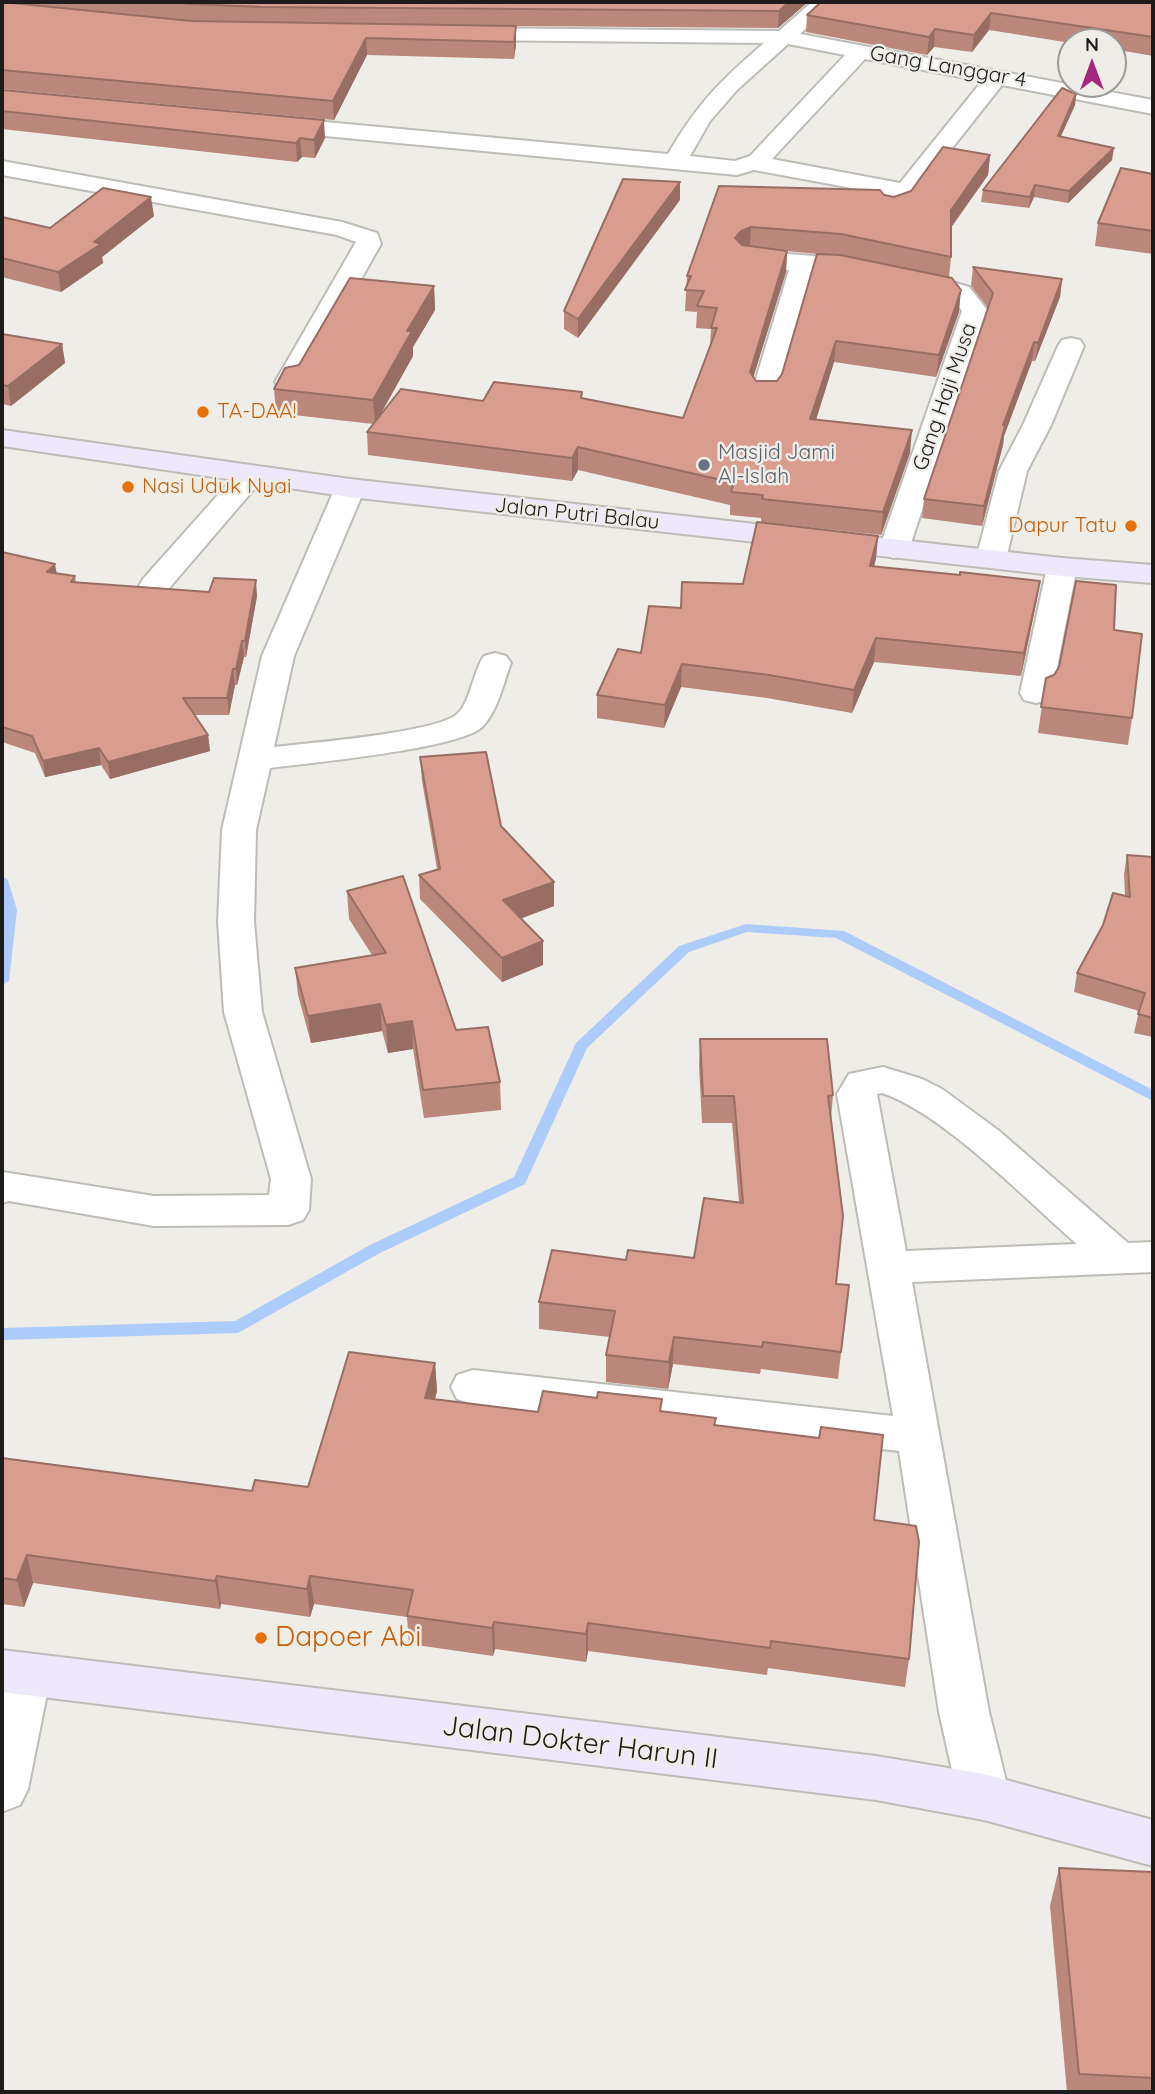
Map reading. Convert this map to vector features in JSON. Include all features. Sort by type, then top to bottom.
[{"type":"main road","name":"Jalan Putri Balau","points":[[2,438],[349,488],[894,550],[1153,574]]},
{"type":"main road","name":"Jalan Dokter Harun II","points":[[14,1673],[876,1779],[984,1797],[1153,1843]]},
{"type":"street","points":[[675,162],[700,118],[729,85],[824,2]]},
{"type":"street","name":"Gang Langgar 4","points":[[447,34],[783,37],[1153,107]]},
{"type":"street","points":[[251,122],[737,168],[753,163],[861,51]]},
{"type":"street","points":[[753,163],[899,200],[998,76]]},
{"type":"street","points":[[2,168],[328,226],[368,238],[369,244],[289,382]]},
{"type":"street","name":"Gang Haji Musa","points":[[750,259],[839,266],[940,286],[960,292],[975,311],[894,550]]},
{"type":"street","points":[[765,395],[804,263]]},
{"type":"street","points":[[991,559],[1013,471],[1037,425],[1071,345]]},
{"type":"street","points":[[154,586],[251,475]]},
{"type":"street","points":[[2,1189],[4,1186],[154,1211],[288,1210],[291,1179],[243,1012],[236,922],[239,830],[278,656],[349,488]]},
{"type":"street","points":[[1036,693],[1062,567]]},
{"type":"street","points":[[253,760],[398,740],[457,728],[468,722],[474,714],[495,663]]},
{"type":"street","points":[[984,1797],[964,1712],[919,1436],[858,1094],[863,1083],[883,1080],[908,1088],[928,1099],[1137,1258]]},
{"type":"street","points":[[888,1267],[1137,1258]]},
{"type":"street","points":[[473,1387],[919,1436]]},
{"type":"street","points":[[2,1789],[14,1673]]},
{"type":"building","points":[[2,2],[191,21],[516,26],[514,42],[366,38],[333,101],[2,70]]},
{"type":"building","points":[[171,2],[789,2],[779,11],[262,7]]},
{"type":"building","points":[[821,2],[1153,2],[1153,37],[1127,33],[1127,28],[1092,28],[991,13],[974,35],[935,29],[929,37],[807,15]]},
{"type":"building","points":[[2,90],[324,120],[314,140],[300,138],[296,143],[2,111]]},
{"type":"building","points":[[1057,94],[1057,98],[1074,98],[1058,136],[1114,148],[1069,191],[1035,185],[1030,197],[983,190]]},
{"type":"building","points":[[943,147],[990,155],[951,210],[951,257],[841,234],[751,227],[741,231],[735,238],[742,245],[787,251],[750,372],[756,381],[777,381],[782,374],[817,254],[840,255],[952,278],[961,290],[939,355],[836,341],[810,419],[912,430],[883,512],[762,499],[763,495],[731,492],[734,483],[578,447],[572,458],[367,432],[401,389],[483,401],[494,382],[582,392],[581,398],[683,418],[717,328],[711,328],[717,308],[697,306],[704,291],[685,290],[691,276],[687,276],[719,186],[880,190],[884,195],[894,197],[911,191]]},
{"type":"building","points":[[1121,168],[1153,174],[1153,231],[1098,223]]},
{"type":"building","points":[[623,179],[680,182],[578,319],[564,311]]},
{"type":"building","points":[[103,188],[151,197],[94,242],[101,244],[58,272],[2,258],[2,217],[50,228]]},
{"type":"building","points":[[973,267],[1062,279],[1038,343],[1034,342],[1003,425],[1005,426],[984,506],[924,499],[993,293]]},
{"type":"building","points":[[350,278],[434,286],[407,331],[412,331],[373,400],[274,389],[285,368],[299,365]]},
{"type":"building","points":[[2,334],[62,344],[8,386],[2,385]]},
{"type":"building","points":[[757,522],[878,536],[870,566],[1040,581],[1024,653],[876,638],[854,690],[769,675],[682,664],[665,705],[597,695],[618,649],[641,653],[649,606],[681,608],[682,582],[743,584]]},
{"type":"building","points":[[2,552],[55,564],[47,572],[75,576],[71,582],[209,592],[214,578],[256,580],[245,641],[242,641],[236,669],[233,669],[227,698],[183,698],[208,735],[108,762],[99,748],[43,761],[32,736],[2,727]]},
{"type":"building","points":[[1076,581],[1116,585],[1114,630],[1142,634],[1132,718],[1041,707],[1046,678],[1054,675],[1059,667]]},
{"type":"building","points":[[486,752],[501,826],[554,882],[503,900],[543,941],[502,958],[419,875],[440,869],[420,757]]},
{"type":"building","points":[[1127,855],[1153,857],[1153,1018],[1138,1014],[1145,993],[1077,973],[1103,925],[1113,893],[1130,897]]},
{"type":"building","points":[[403,876],[456,1030],[488,1027],[500,1082],[423,1090],[412,1021],[386,1025],[380,1004],[308,1016],[295,968],[386,953],[347,891]]},
{"type":"building","points":[[700,1039],[827,1039],[833,1095],[828,1096],[843,1216],[836,1284],[849,1285],[841,1352],[763,1342],[762,1347],[674,1337],[669,1362],[606,1355],[615,1311],[539,1302],[552,1250],[626,1260],[628,1250],[694,1258],[704,1198],[743,1203],[734,1096],[703,1096]]},
{"type":"building","points":[[349,1352],[435,1363],[425,1398],[538,1412],[543,1391],[597,1398],[598,1392],[662,1399],[660,1411],[716,1418],[714,1425],[819,1438],[821,1427],[883,1435],[874,1520],[916,1526],[919,1542],[909,1659],[771,1641],[770,1648],[588,1623],[586,1634],[494,1622],[492,1628],[407,1616],[413,1590],[310,1576],[307,1589],[217,1576],[215,1581],[27,1555],[17,1580],[2,1578],[2,1458],[252,1491],[255,1480],[308,1487]]},
{"type":"building","points":[[1059,1868],[1153,1872],[1153,2078],[1079,2074]]},
{"type":"waterway","points":[[2,880],[10,910],[2,981]]},
{"type":"waterway","points":[[2,1334],[238,1327],[375,1249],[520,1180],[581,1046],[684,949],[746,928],[839,934],[1153,1096]]},
{"type":"place","name":"TA-DAA!","points":[[203,412]]},
{"type":"place","name":"Masjid Jami Al-Islah","points":[[704,465]]},
{"type":"place","name":"Nasi Uduk Nyai","points":[[128,487]]},
{"type":"place","name":"Dapur Tatu","points":[[1131,526]]},
{"type":"place","name":"Dapoer Abi","points":[[261,1638]]}]
